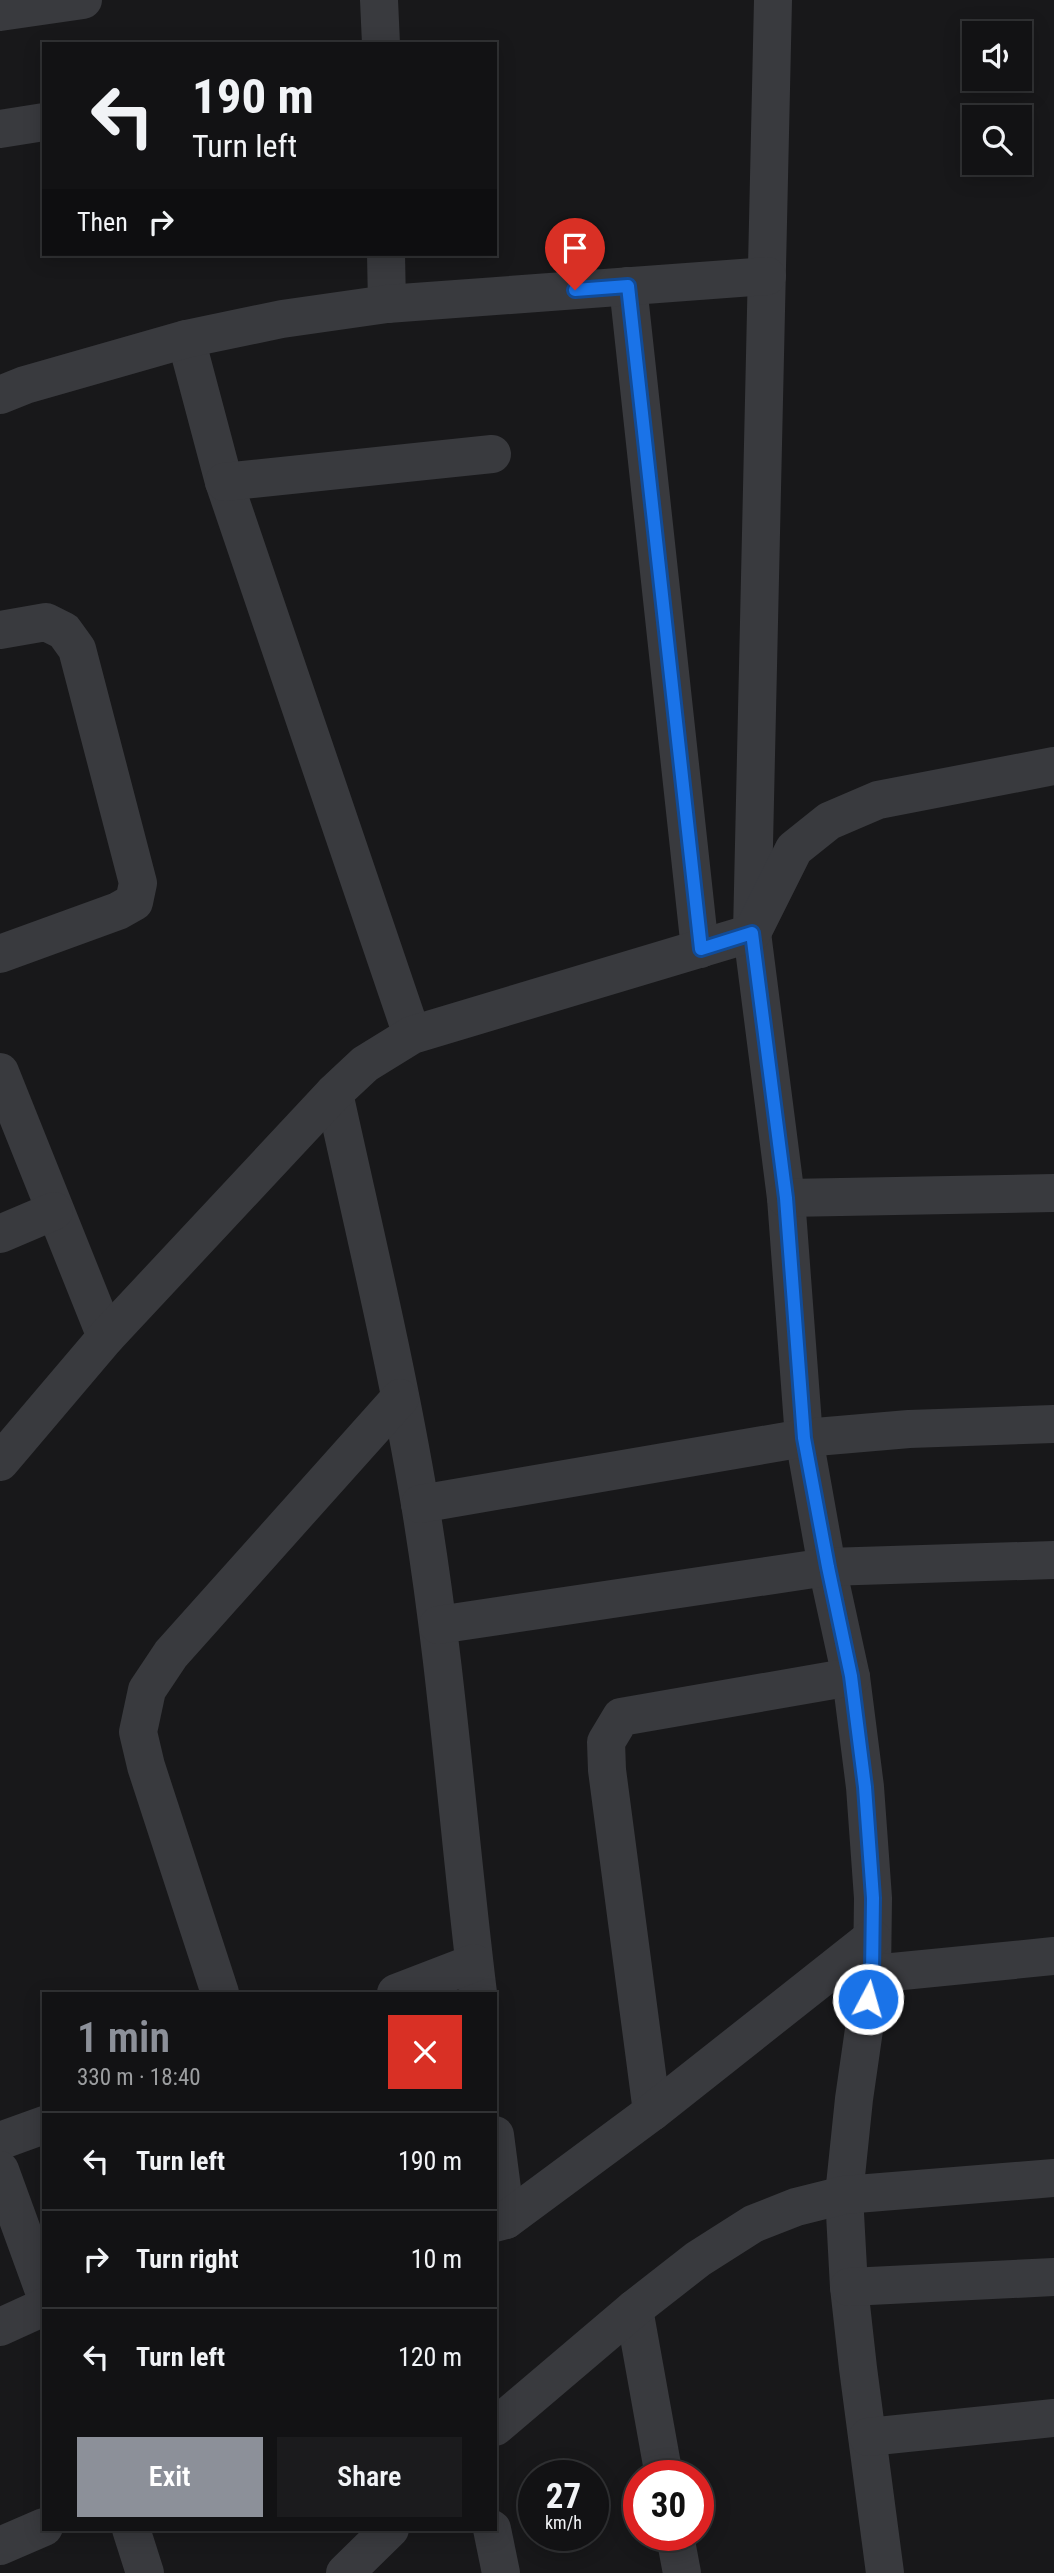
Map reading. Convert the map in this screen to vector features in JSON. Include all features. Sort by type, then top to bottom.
[{"type":"street","points":[[0,12],[83,0]]},
{"type":"street","points":[[379,0],[381,42]]},
{"type":"street","points":[[773,0],[752,933],[786,1198],[804,1438],[851,1676],[865,1787],[873,1898],[872,1956],[844,2195],[849,2287],[885,2573]]},
{"type":"street","points":[[0,129],[42,122]]},
{"type":"street","points":[[386,256],[387,304]]},
{"type":"street","points":[[0,395],[25,385],[186,339],[282,319],[387,304],[766,275]]},
{"type":"street","points":[[628,286],[701,949]]},
{"type":"street","points":[[186,339],[224,482],[412,1035]]},
{"type":"street","points":[[224,482],[492,454]]},
{"type":"street","points":[[0,630],[46,622],[64,631],[77,649],[138,883],[134,902],[118,911],[0,954]]},
{"type":"street","points":[[0,1462],[106,1338],[365,1064],[412,1035],[752,933],[794,849],[829,821],[878,800],[1054,766]]},
{"type":"street","points":[[0,1073],[106,1338]]},
{"type":"street","points":[[334,1094],[400,1398],[420,1504],[438,1625],[476,1978],[401,1992]]},
{"type":"street","points":[[786,1198],[1054,1193]]},
{"type":"street","points":[[0,1234],[54,1211]]},
{"type":"street","points":[[220,1992],[146,1766],[138,1732],[147,1690],[171,1654],[400,1398]]},
{"type":"street","points":[[420,1504],[804,1438],[909,1429],[1054,1424]]},
{"type":"street","points":[[438,1625],[828,1567],[1054,1560]]},
{"type":"street","points":[[652,2112],[607,1770],[606,1742],[621,1717],[851,1676]]},
{"type":"street","points":[[500,2221],[872,1956],[1054,1956]]},
{"type":"street","points":[[0,2141],[42,2126]]},
{"type":"street","points":[[497,2169],[500,2221]]},
{"type":"street","points":[[0,2170],[42,2286]]},
{"type":"street","points":[[497,2425],[634,2309],[698,2259],[753,2224],[796,2207],[844,2195],[1054,2178]]},
{"type":"street","points":[[849,2287],[1054,2277]]},
{"type":"street","points":[[0,2327],[42,2308]]},
{"type":"street","points":[[634,2309],[661,2460]]},
{"type":"street","points":[[868,2437],[1054,2418]]},
{"type":"street","points":[[0,2546],[42,2528]]},
{"type":"street","points":[[132,2531],[145,2573]]},
{"type":"street","points":[[345,2573],[388,2531]]},
{"type":"street","points":[[492,2531],[501,2573]]},
{"type":"street","points":[[678,2551],[682,2573]]},
{"type":"route","points":[[575,290],[628,286],[701,949],[752,933],[786,1198],[804,1438],[851,1676],[865,1787],[873,1898],[872,1974],[868,1999]]}]
